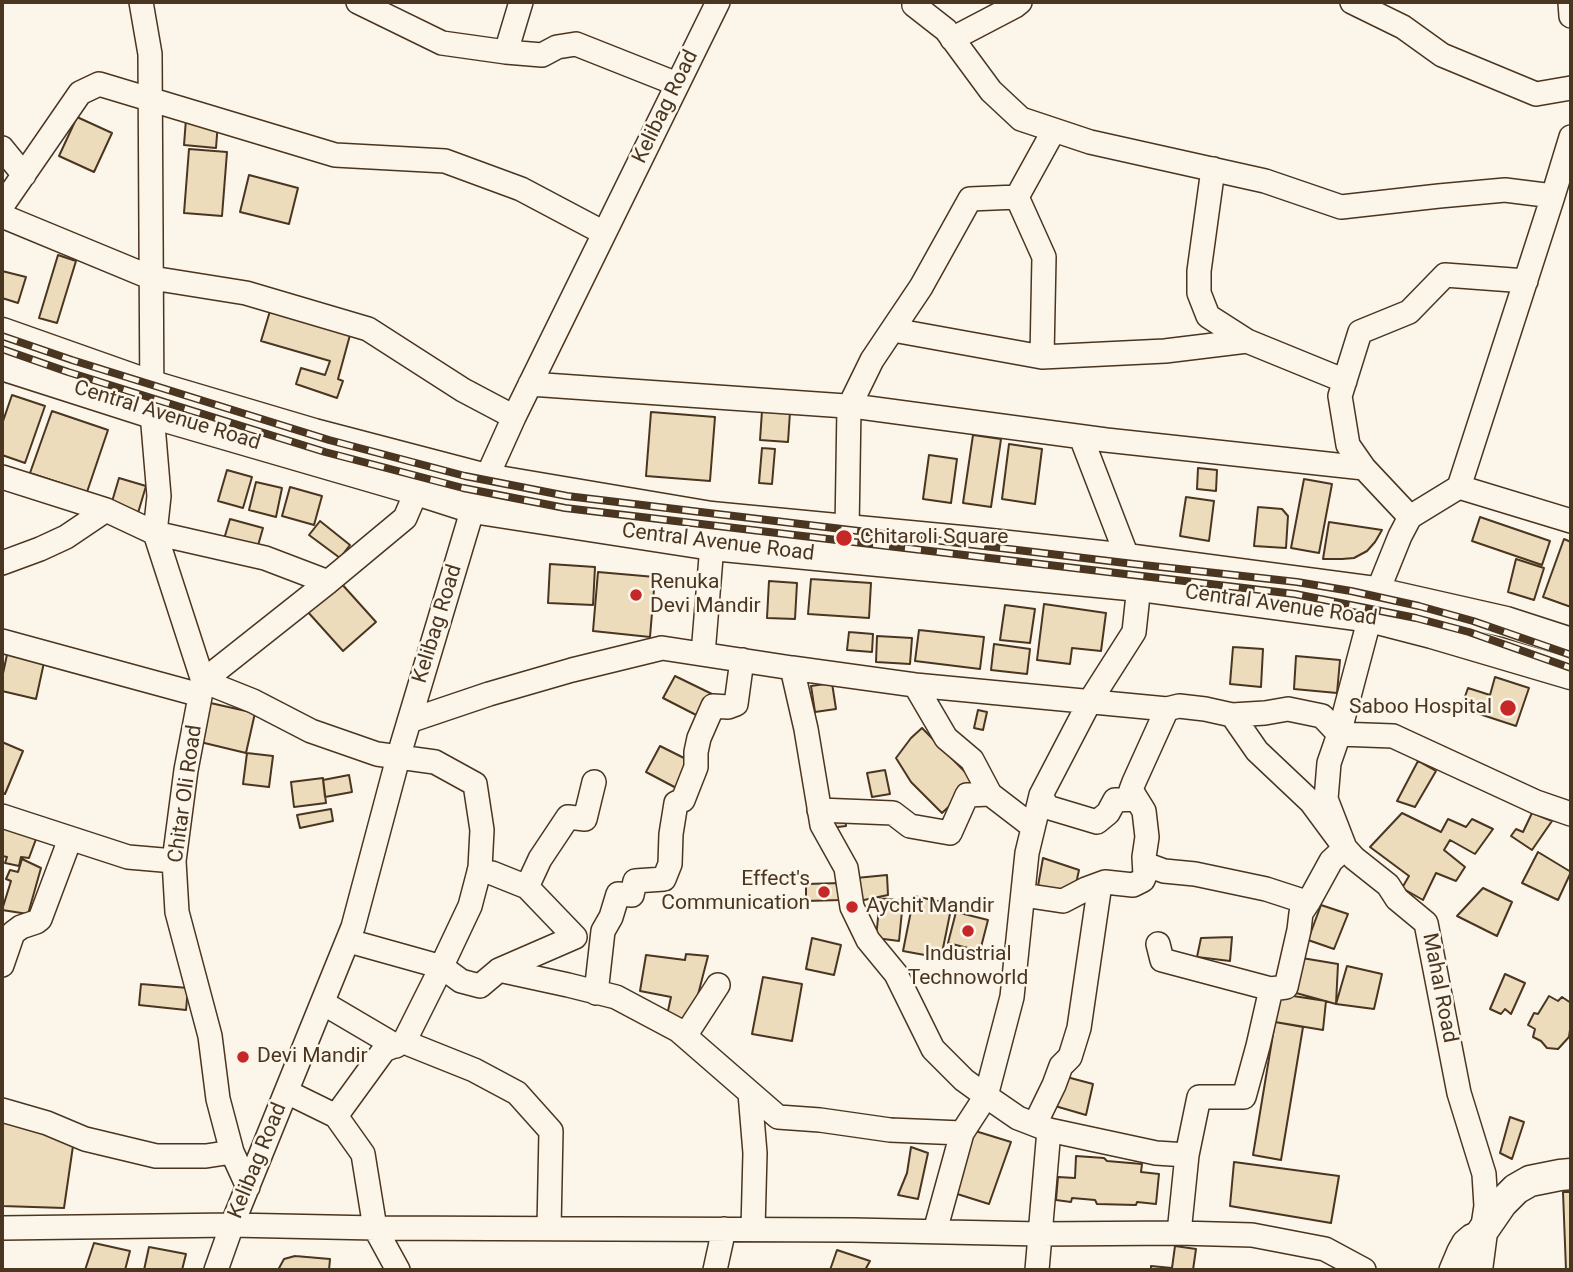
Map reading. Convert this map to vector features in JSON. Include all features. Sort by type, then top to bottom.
[{"type":"main road","points":[[2,333],[152,399],[314,434],[486,479],[711,517],[847,530],[1134,573]]},
{"type":"main road","name":"Central Avenue Road","points":[[2,365],[152,399],[473,508],[712,545],[1134,573],[1373,605],[1432,633],[1571,674]]},
{"type":"main road","points":[[1373,605],[1506,622],[1571,643]]},
{"type":"main road","points":[[1477,1270],[1482,1232],[1502,1203],[1516,1189],[1530,1181],[1571,1174]]},
{"type":"street","points":[[141,2],[150,54],[152,399],[159,496],[155,533],[202,688]]},
{"type":"street","points":[[358,2],[442,43],[542,55],[556,47],[576,44],[677,84]]},
{"type":"street","points":[[506,52],[521,2]]},
{"type":"street","name":"Kelibag Road","points":[[216,1270],[232,1224],[349,941],[398,758],[473,508],[514,416],[718,2]]},
{"type":"street","points":[[952,39],[1020,2]]},
{"type":"street","points":[[1352,2],[1403,27],[1442,55],[1536,94],[1571,88]]},
{"type":"street","points":[[1570,2],[1571,16]]},
{"type":"street","points":[[911,3],[946,30],[991,91],[1021,119],[1090,142],[1265,181],[1341,208],[1439,195],[1504,190],[1553,196]]},
{"type":"street","points":[[2,206],[80,93],[99,84],[335,155],[445,161],[521,189],[604,233]]},
{"type":"street","points":[[1017,197],[1054,130]]},
{"type":"street","points":[[1526,281],[1445,275],[1409,312],[1360,332],[1340,396],[1348,444],[1364,468],[1410,517],[1459,487],[1526,281],[1571,137]]},
{"type":"street","points":[[2,148],[24,175]]},
{"type":"street","points":[[1213,170],[1199,271],[1199,293],[1208,316],[1247,341],[1345,382]]},
{"type":"street","points":[[847,530],[849,407],[872,360],[921,287],[970,199],[1017,197]]},
{"type":"street","points":[[1017,197],[1044,257],[1042,357]]},
{"type":"street","points":[[2,216],[152,278],[246,293],[368,329],[463,390],[514,416]]},
{"type":"street","points":[[893,330],[1042,357],[1166,351],[1247,341]]},
{"type":"street","points":[[530,384],[849,407],[1081,437],[1364,468]]},
{"type":"street","points":[[935,1231],[962,1133],[986,1096],[1012,998],[1027,853],[1041,795],[1090,701],[1134,632],[1134,573],[1081,437]]},
{"type":"street","points":[[2,477],[106,510],[155,533],[265,558],[328,582]]},
{"type":"street","points":[[1459,487],[1571,521]]},
{"type":"street","points":[[202,688],[405,519],[417,490]]},
{"type":"street","points":[[2,564],[66,537],[106,510]]},
{"type":"street","name":"Mahal Road","points":[[1410,517],[1373,605],[1329,763],[1326,799],[1345,848],[1426,923],[1459,1093],[1484,1174],[1486,1206],[1482,1232]]},
{"type":"street","points":[[703,654],[712,545]]},
{"type":"street","points":[[2,641],[253,701],[311,731],[377,754],[435,762],[475,784],[482,830],[479,872],[470,906],[442,967],[400,1044],[384,1051],[336,1116]]},
{"type":"street","points":[[409,721],[572,670],[662,648],[915,685],[1167,709],[1179,706],[1231,715],[1288,709],[1322,716],[1339,734],[1393,736],[1536,802],[1571,814]]},
{"type":"street","points":[[596,993],[603,931],[611,917],[618,894],[632,895],[635,881],[664,879],[670,864],[676,803],[684,800],[696,767],[699,738],[713,706],[728,707],[736,704],[742,660]]},
{"type":"street","points":[[792,668],[806,729],[822,825],[846,868],[852,908],[868,940],[896,974],[933,1049],[964,1080],[1018,1118],[1042,1127],[1156,1153],[1187,1155]]},
{"type":"street","points":[[915,685],[946,738],[972,760],[990,794],[1033,827]]},
{"type":"street","name":"Chitar Oli Road","points":[[202,688],[186,770],[174,861],[177,912],[210,1036],[218,1099],[232,1152],[248,1187]]},
{"type":"street","points":[[1023,895],[1063,901],[1105,882],[1133,885],[1139,883],[1145,875],[1147,837],[1144,811],[1132,790],[1167,709]]},
{"type":"street","points":[[1158,943],[1162,960],[1271,989],[1286,987],[1301,913],[1331,861],[1345,848],[1311,802],[1258,751],[1231,715]]},
{"type":"street","points":[[527,887],[540,859],[568,817],[585,820],[594,782]]},
{"type":"street","points":[[820,810],[893,813],[910,826],[950,833],[967,795],[990,794]]},
{"type":"street","points":[[1041,795],[1047,807],[1097,822],[1108,813],[1115,800],[1136,799]]},
{"type":"street","points":[[2,816],[128,858],[174,861]]},
{"type":"street","points":[[2,965],[13,933],[40,919],[70,839]]},
{"type":"street","points":[[1144,864],[1164,871],[1266,889],[1309,901]]},
{"type":"street","points":[[349,941],[442,967],[461,982],[480,986],[499,971],[575,937],[527,887],[492,873],[479,872]]},
{"type":"street","points":[[1037,1270],[1042,1127],[1061,1066],[1070,1057],[1079,1028],[1100,884]]},
{"type":"street","points":[[499,971],[616,997],[678,1030],[778,1117],[890,1130],[962,1133]]},
{"type":"street","points":[[685,1036],[718,985]]},
{"type":"street","points":[[1179,1233],[1187,1155],[1199,1097],[1244,1097],[1271,989]]},
{"type":"street","points":[[323,1003],[400,1044],[474,1070],[517,1093],[551,1131],[549,1228]]},
{"type":"street","points":[[286,1092],[336,1116],[363,1154],[375,1228],[398,1270]]},
{"type":"street","points":[[750,1093],[755,1153],[753,1229]]},
{"type":"street","points":[[2,1110],[47,1123],[85,1139],[156,1156],[206,1156],[232,1152]]},
{"type":"street","points":[[2,1228],[232,1224],[375,1228],[1251,1235],[1325,1249],[1364,1270]]},
{"type":"street","points":[[715,1270],[724,1229]]},
{"type":"street","points":[[1451,1270],[1464,1242],[1482,1232]]},
{"type":"building","points":[[77,117],[112,133],[94,172],[59,156]]},
{"type":"building","points":[[186,119],[218,122],[216,148],[184,145]]},
{"type":"building","points":[[189,149],[227,152],[222,216],[184,213]]},
{"type":"building","points":[[249,175],[298,188],[289,224],[240,212]]},
{"type":"building","points":[[58,255],[76,261],[57,323],[39,318]]},
{"type":"building","points":[[2,271],[26,277],[18,303],[2,298]]},
{"type":"building","points":[[270,311],[350,335],[338,379],[343,381],[337,398],[296,384],[301,368],[325,375],[330,361],[261,341]]},
{"type":"building","points":[[12,395],[45,406],[25,463],[2,455],[2,424]]},
{"type":"building","points":[[52,411],[108,430],[87,492],[30,473]]},
{"type":"building","points":[[762,411],[790,412],[788,442],[760,440]]},
{"type":"building","points":[[651,412],[715,417],[710,481],[646,476]]},
{"type":"building","points":[[973,435],[1001,439],[991,507],[963,503]]},
{"type":"building","points":[[1009,444],[1042,449],[1035,504],[1002,499]]},
{"type":"building","points":[[762,448],[775,449],[772,484],[759,483]]},
{"type":"building","points":[[929,455],[957,459],[951,503],[923,499]]},
{"type":"building","points":[[1198,468],[1217,470],[1216,491],[1197,489]]},
{"type":"building","points":[[227,470],[252,477],[243,508],[218,501]]},
{"type":"building","points":[[119,478],[146,486],[138,513],[111,505]]},
{"type":"building","points":[[1304,479],[1332,484],[1319,553],[1291,548]]},
{"type":"building","points":[[256,482],[282,488],[276,517],[249,510]]},
{"type":"building","points":[[290,487],[322,496],[314,525],[282,516]]},
{"type":"building","points":[[1186,497],[1214,501],[1209,541],[1180,536]]},
{"type":"building","points":[[1258,507],[1282,509],[1288,516],[1286,548],[1254,546]]},
{"type":"building","points":[[1480,517],[1550,541],[1542,565],[1472,541]]},
{"type":"building","points":[[230,519],[263,528],[257,549],[224,539]]},
{"type":"building","points":[[320,521],[350,545],[340,558],[309,535]]},
{"type":"building","points":[[1329,522],[1382,530],[1367,551],[1354,558],[1323,559]]},
{"type":"building","points":[[1564,539],[1571,542],[1571,607],[1543,597]]},
{"type":"building","points":[[1516,559],[1544,568],[1534,600],[1508,592]]},
{"type":"building","points":[[550,564],[595,567],[593,605],[548,603]]},
{"type":"building","points":[[598,572],[655,577],[650,637],[593,631]]},
{"type":"building","points":[[811,579],[871,583],[869,618],[808,614]]},
{"type":"building","points":[[769,581],[797,583],[795,619],[767,618]]},
{"type":"building","points":[[340,582],[376,622],[343,651],[307,611]]},
{"type":"building","points":[[1044,604],[1106,613],[1101,651],[1072,648],[1070,664],[1037,660]]},
{"type":"building","points":[[1005,605],[1035,609],[1030,643],[1000,640]]},
{"type":"building","points":[[919,630],[984,637],[980,669],[915,661]]},
{"type":"building","points":[[849,632],[873,634],[872,652],[847,650]]},
{"type":"building","points":[[877,636],[912,638],[910,664],[876,662]]},
{"type":"building","points":[[994,644],[1030,649],[1027,674],[991,670]]},
{"type":"building","points":[[1233,647],[1263,649],[1261,687],[1230,684]]},
{"type":"building","points":[[8,650],[45,658],[36,699],[2,691]]},
{"type":"building","points":[[1296,656],[1340,660],[1337,693],[1294,689]]},
{"type":"building","points":[[675,676],[712,694],[700,717],[663,698]]},
{"type":"building","points":[[1495,677],[1529,688],[1516,726],[1461,708],[1468,688],[1490,695]]},
{"type":"building","points":[[832,683],[836,709],[815,712],[811,686]]},
{"type":"building","points":[[206,702],[255,713],[246,753],[196,741]]},
{"type":"building","points":[[978,710],[987,712],[983,730],[974,728]]},
{"type":"building","points":[[922,728],[975,782],[942,813],[911,782],[896,758]]},
{"type":"building","points":[[2,742],[23,751],[5,794],[2,793]]},
{"type":"building","points":[[660,746],[696,764],[682,791],[646,772]]},
{"type":"building","points":[[247,753],[273,756],[269,787],[243,784]]},
{"type":"building","points":[[1418,761],[1436,771],[1415,807],[1397,801]]},
{"type":"building","points":[[885,770],[890,794],[872,797],[867,773]]},
{"type":"building","points":[[349,775],[352,792],[325,797],[323,780]]},
{"type":"building","points":[[323,778],[326,803],[294,807],[291,782]]},
{"type":"building","points":[[331,809],[333,821],[300,828],[297,815]]},
{"type":"building","points":[[1402,813],[1441,832],[1448,819],[1466,827],[1472,819],[1493,829],[1475,854],[1450,840],[1444,850],[1465,867],[1456,881],[1436,873],[1423,900],[1402,888],[1409,876],[1370,847]]},
{"type":"building","points":[[1532,813],[1552,821],[1532,850],[1511,836],[1516,829],[1523,832]]},
{"type":"building","points":[[845,815],[846,826],[830,828],[829,816]]},
{"type":"building","points":[[2,820],[39,831],[29,858],[21,857],[19,866],[5,863],[7,857],[2,856]]},
{"type":"building","points":[[1538,852],[1571,872],[1558,900],[1522,883]]},
{"type":"building","points":[[1043,858],[1079,870],[1074,893],[1038,886]]},
{"type":"building","points":[[22,859],[41,868],[28,914],[2,910],[11,881],[6,879],[10,870],[18,872]]},
{"type":"building","points":[[887,875],[888,895],[859,901],[856,878]]},
{"type":"building","name":"Effect's Communication","points":[[841,883],[841,900],[806,901],[806,884]]},
{"type":"building","points":[[1483,888],[1512,902],[1497,936],[1457,916]]},
{"type":"building","points":[[914,896],[952,904],[941,958],[903,951]]},
{"type":"building","points":[[880,898],[903,901],[899,941],[876,938]]},
{"type":"building","points":[[1321,905],[1348,914],[1334,949],[1308,940]]},
{"type":"building","name":"Industrial Technoworld","points":[[956,912],[988,920],[980,951],[948,943]]},
{"type":"building","points":[[1232,937],[1230,961],[1197,957],[1201,938]]},
{"type":"building","points":[[812,938],[841,945],[834,975],[806,969]]},
{"type":"building","points":[[686,954],[708,956],[693,1014],[677,1024],[666,1020],[671,997],[640,991],[646,955],[685,960]]},
{"type":"building","points":[[1302,958],[1338,964],[1336,1004],[1296,993]]},
{"type":"building","points":[[1347,966],[1382,974],[1374,1009],[1336,1004]]},
{"type":"building","points":[[1505,974],[1525,983],[1511,1014],[1505,1009],[1501,1014],[1490,1009]]},
{"type":"building","points":[[763,977],[802,984],[792,1041],[752,1034]]},
{"type":"building","points":[[141,984],[188,988],[186,1010],[139,1005]]},
{"type":"building","points":[[1280,994],[1326,1001],[1323,1030],[1275,1022]]},
{"type":"building","points":[[1549,996],[1558,1001],[1562,997],[1571,1003],[1569,1037],[1558,1049],[1547,1048],[1533,1037],[1535,1029],[1528,1025],[1534,1013],[1538,1014]]},
{"type":"building","points":[[1275,1022],[1303,1027],[1281,1160],[1253,1155]]},
{"type":"building","points":[[1063,1076],[1093,1084],[1086,1115],[1055,1106]]},
{"type":"building","points":[[2,1114],[74,1139],[64,1208],[2,1206]]},
{"type":"building","points":[[1510,1117],[1524,1122],[1512,1159],[1500,1153]]},
{"type":"building","points":[[972,1130],[1011,1142],[989,1204],[954,1193]]},
{"type":"building","points":[[911,1147],[928,1153],[918,1199],[898,1195],[907,1173]]},
{"type":"building","points":[[1076,1156],[1142,1164],[1141,1172],[1159,1174],[1156,1204],[1097,1204],[1095,1200],[1072,1198],[1071,1202],[1056,1200],[1058,1177],[1075,1178]]},
{"type":"building","points":[[1234,1162],[1339,1176],[1331,1223],[1230,1206]]},
{"type":"building","points":[[1563,1192],[1571,1192],[1571,1270],[1566,1270]]},
{"type":"building","points":[[94,1243],[130,1251],[125,1270],[85,1270]]},
{"type":"building","points":[[1175,1246],[1196,1249],[1193,1270],[1151,1270],[1151,1266],[1172,1268]]},
{"type":"building","points":[[149,1247],[186,1254],[182,1270],[144,1270]]},
{"type":"building","points":[[837,1250],[870,1261],[865,1270],[830,1270]]},
{"type":"building","points":[[295,1256],[330,1259],[329,1270],[278,1270],[284,1259]]},
{"type":"railway","points":[[2,336],[329,440],[465,476],[567,496],[1297,582],[1419,606],[1473,621],[1571,655]]},
{"type":"railway","points":[[2,349],[325,452],[463,488],[565,508],[1295,594],[1416,618],[1469,632],[1571,668]]},
{"type":"place","name":"Chitaroli Square","points":[[844,538]]},
{"type":"place","name":"Renuka Devi Mandir","points":[[636,595]]},
{"type":"place","name":"Saboo Hospital","points":[[1508,708]]},
{"type":"place","name":"Effect's Communication","points":[[824,892]]},
{"type":"place","name":"Aychit Mandir","points":[[852,907]]},
{"type":"place","name":"Industrial Technoworld","points":[[968,931]]},
{"type":"place","name":"Devi Mandir","points":[[243,1057]]}]
